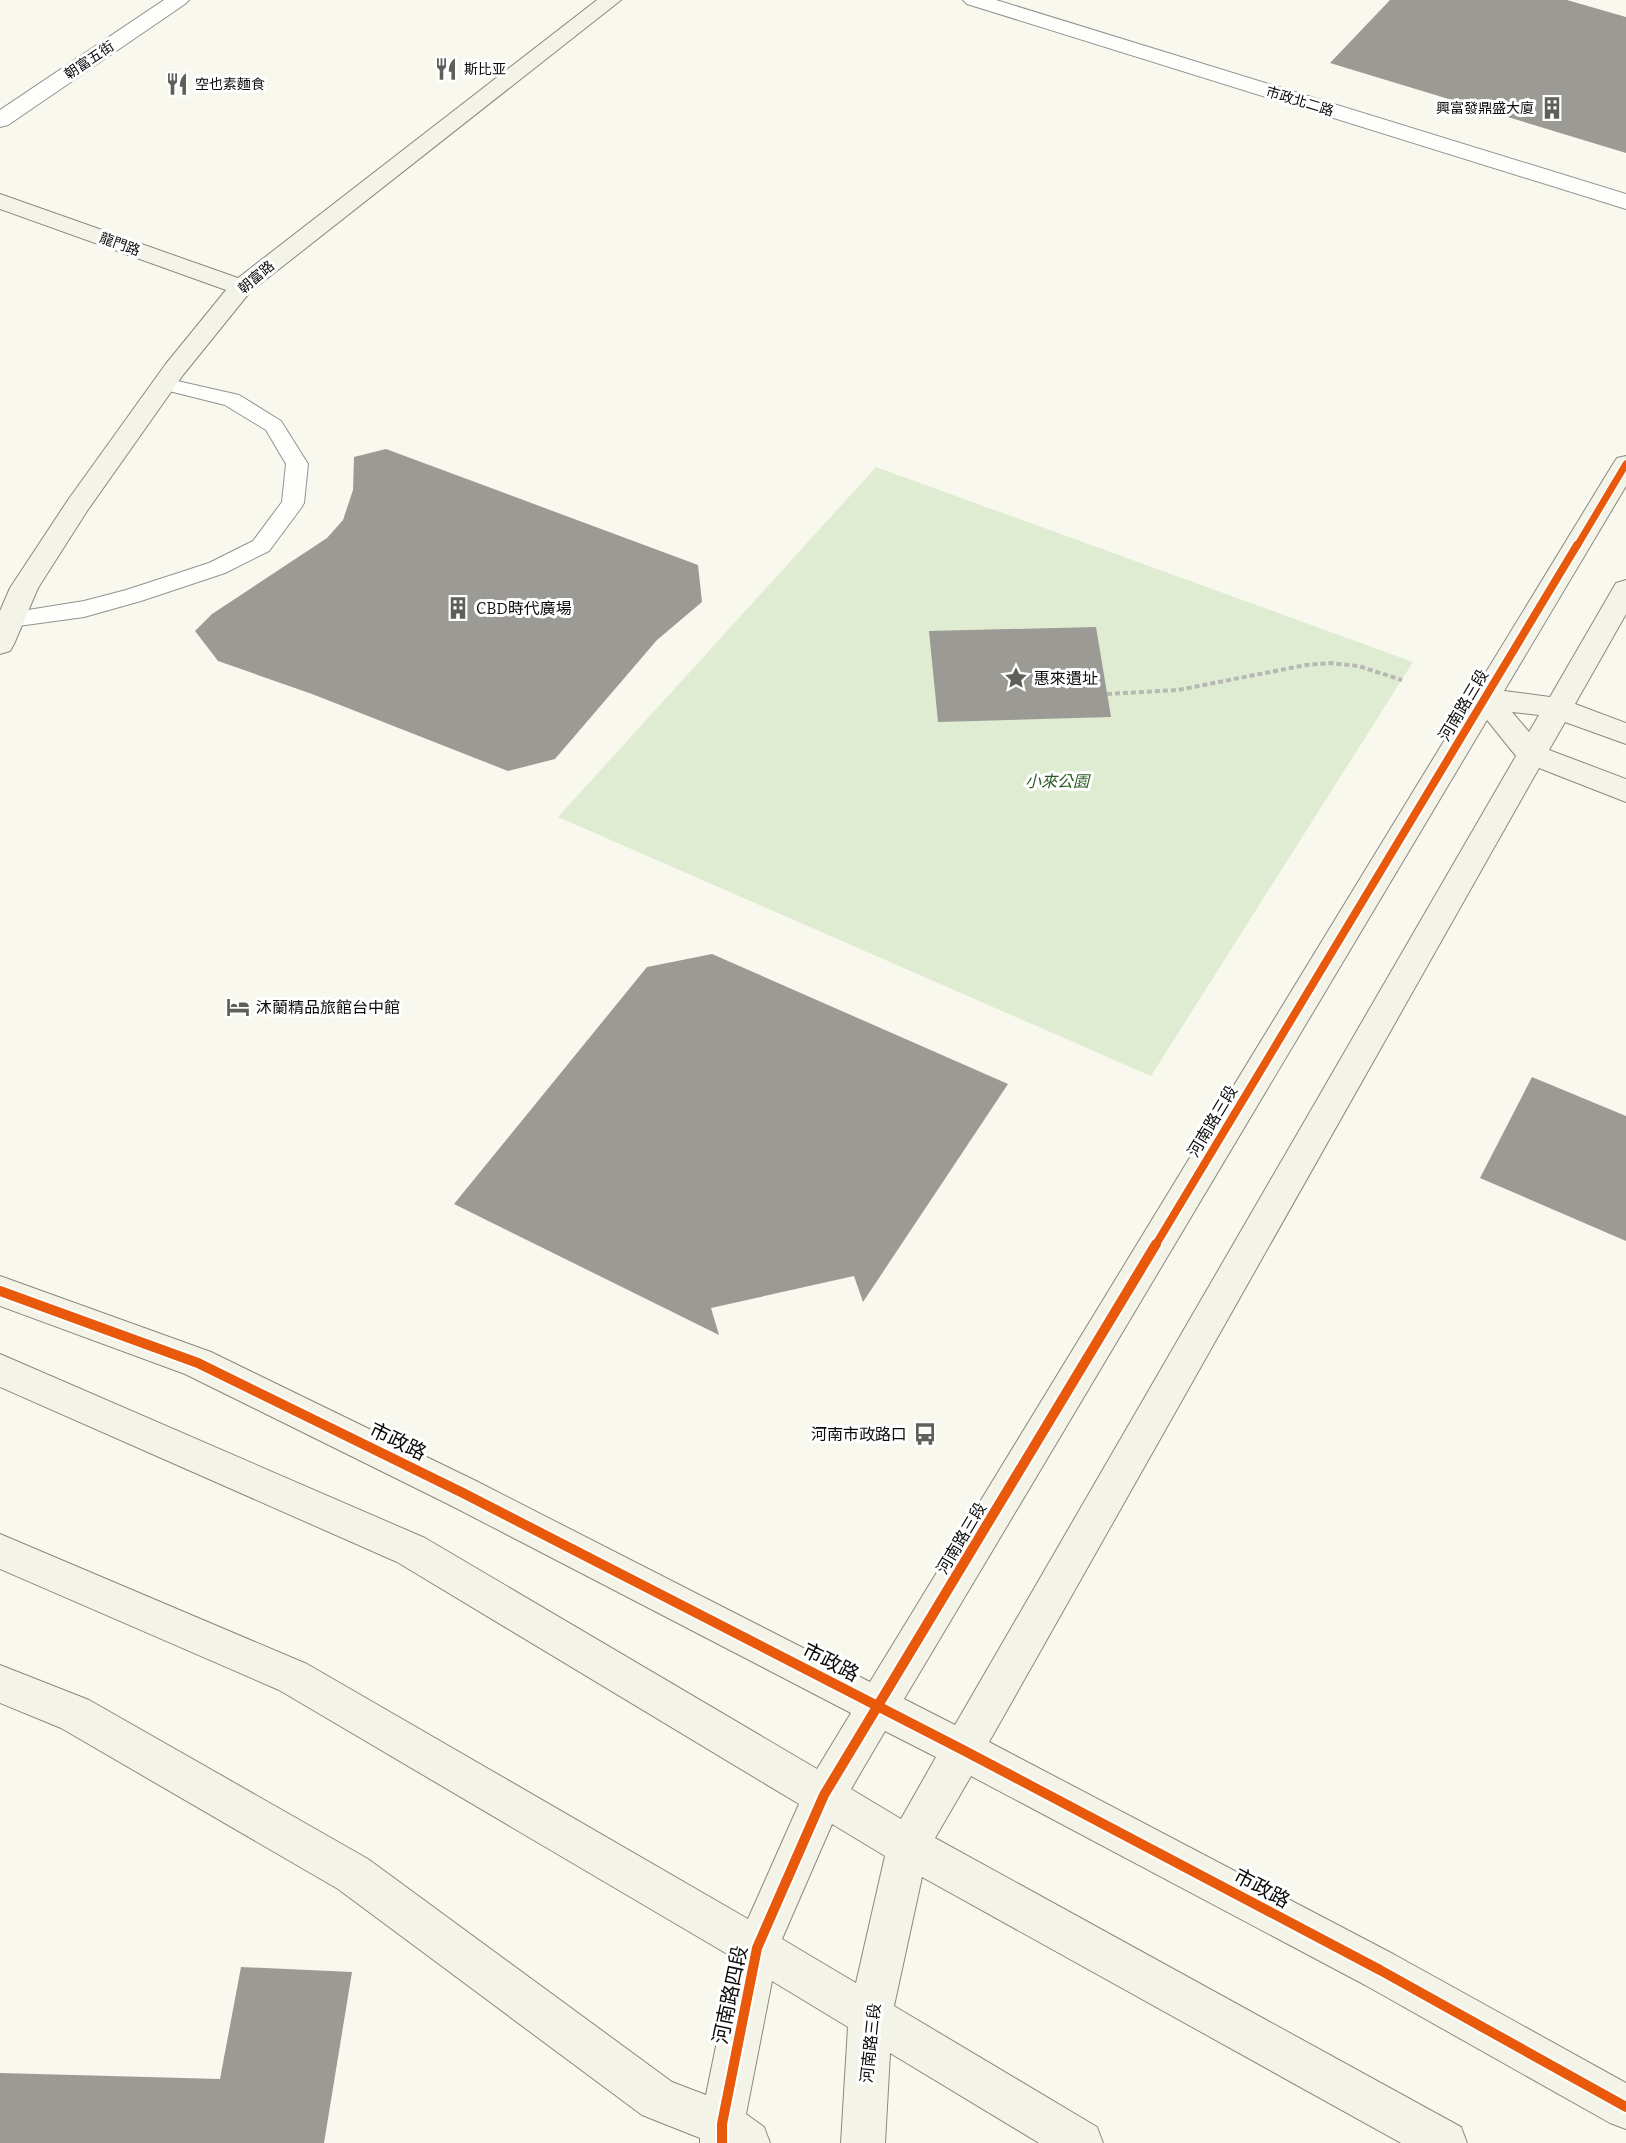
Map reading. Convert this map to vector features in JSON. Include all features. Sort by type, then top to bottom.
[{"type":"street","name":"朝富五街","points":[[0,120],[178,0]]},
{"type":"street","name":"朝富路","points":[[0,644],[24,588],[77,506],[164,384],[241,287],[610,0]]},
{"type":"street","name":"市政北二路","points":[[974,0],[1626,202]]},
{"type":"street","name":"龍門路","points":[[0,201],[241,287]]},
{"type":"street","name":"河南路三段","points":[[824,1795],[1626,464]]},
{"type":"street","name":"河南路三段","points":[[862,2143],[870,2017],[909,1846],[1626,589]]},
{"type":"street","points":[[1484,698],[1558,708],[1626,734]]},
{"type":"street","points":[[1484,698],[1531,754],[1626,791]]},
{"type":"street","name":"市政路","points":[[0,1291],[198,1363],[464,1493],[963,1750],[1380,1970],[1626,2108]]},
{"type":"street","points":[[0,1370],[411,1550],[909,1846],[1445,2143]]},
{"type":"street","points":[[0,1551],[293,1677],[757,1948],[1081,2143]]},
{"type":"street","points":[[0,1684],[75,1714],[353,1874],[658,2099],[731,2137]]},
{"type":"street","name":"河南路四段","points":[[731,2137],[757,1948],[824,1795]]},
{"type":"lane","points":[[10,619],[84,609],[133,596],[218,568],[261,546],[293,503],[297,464],[274,426],[232,400],[164,384]]},
{"type":"path","points":[[1107,694],[1178,690],[1306,665],[1330,663],[1358,666],[1402,680]]},
{"type":"green space","name":"小來公園","points":[[876,467],[1413,662],[1151,1076],[558,817]]},
{"type":"building","name":"興富發鼎盛大廈","points":[[1390,0],[1567,0],[1626,17],[1626,153],[1330,63]]},
{"type":"building","name":"CBD時代廣場","points":[[386,449],[698,565],[702,602],[657,640],[555,759],[508,771],[312,694],[218,661],[195,631],[212,614],[327,538],[343,520],[353,490],[354,457]]},
{"type":"building","points":[[1096,627],[1111,717],[938,722],[929,631]]},
{"type":"building","points":[[712,954],[1008,1084],[863,1302],[854,1276],[711,1308],[719,1335],[454,1204],[647,967]]},
{"type":"building","points":[[1532,1077],[1626,1116],[1626,1241],[1480,1178]]},
{"type":"building","points":[[241,1967],[352,1972],[324,2143],[0,2143],[0,2073],[220,2079]]},
{"type":"cycle path","points":[[722,2143],[722,2124],[757,1948],[824,1795],[1626,464]]},
{"type":"cycle path","points":[[0,1291],[198,1363],[463,1493],[963,1750],[1380,1970],[1626,2107]]},
{"type":"place","name":"斯比亚","points":[[446,69]]},
{"type":"place","name":"空也素麵食","points":[[177,84]]},
{"type":"place","name":"興富發鼎盛大廈","points":[[1552,108]]},
{"type":"place","name":"CBD時代廣場","points":[[458,608]]},
{"type":"place","name":"惠來遺址","points":[[1016,678]]},
{"type":"place","name":"沐蘭精品旅館台中館","points":[[238,1007]]},
{"type":"place","name":"河南市政路口","points":[[925,1434]]}]
